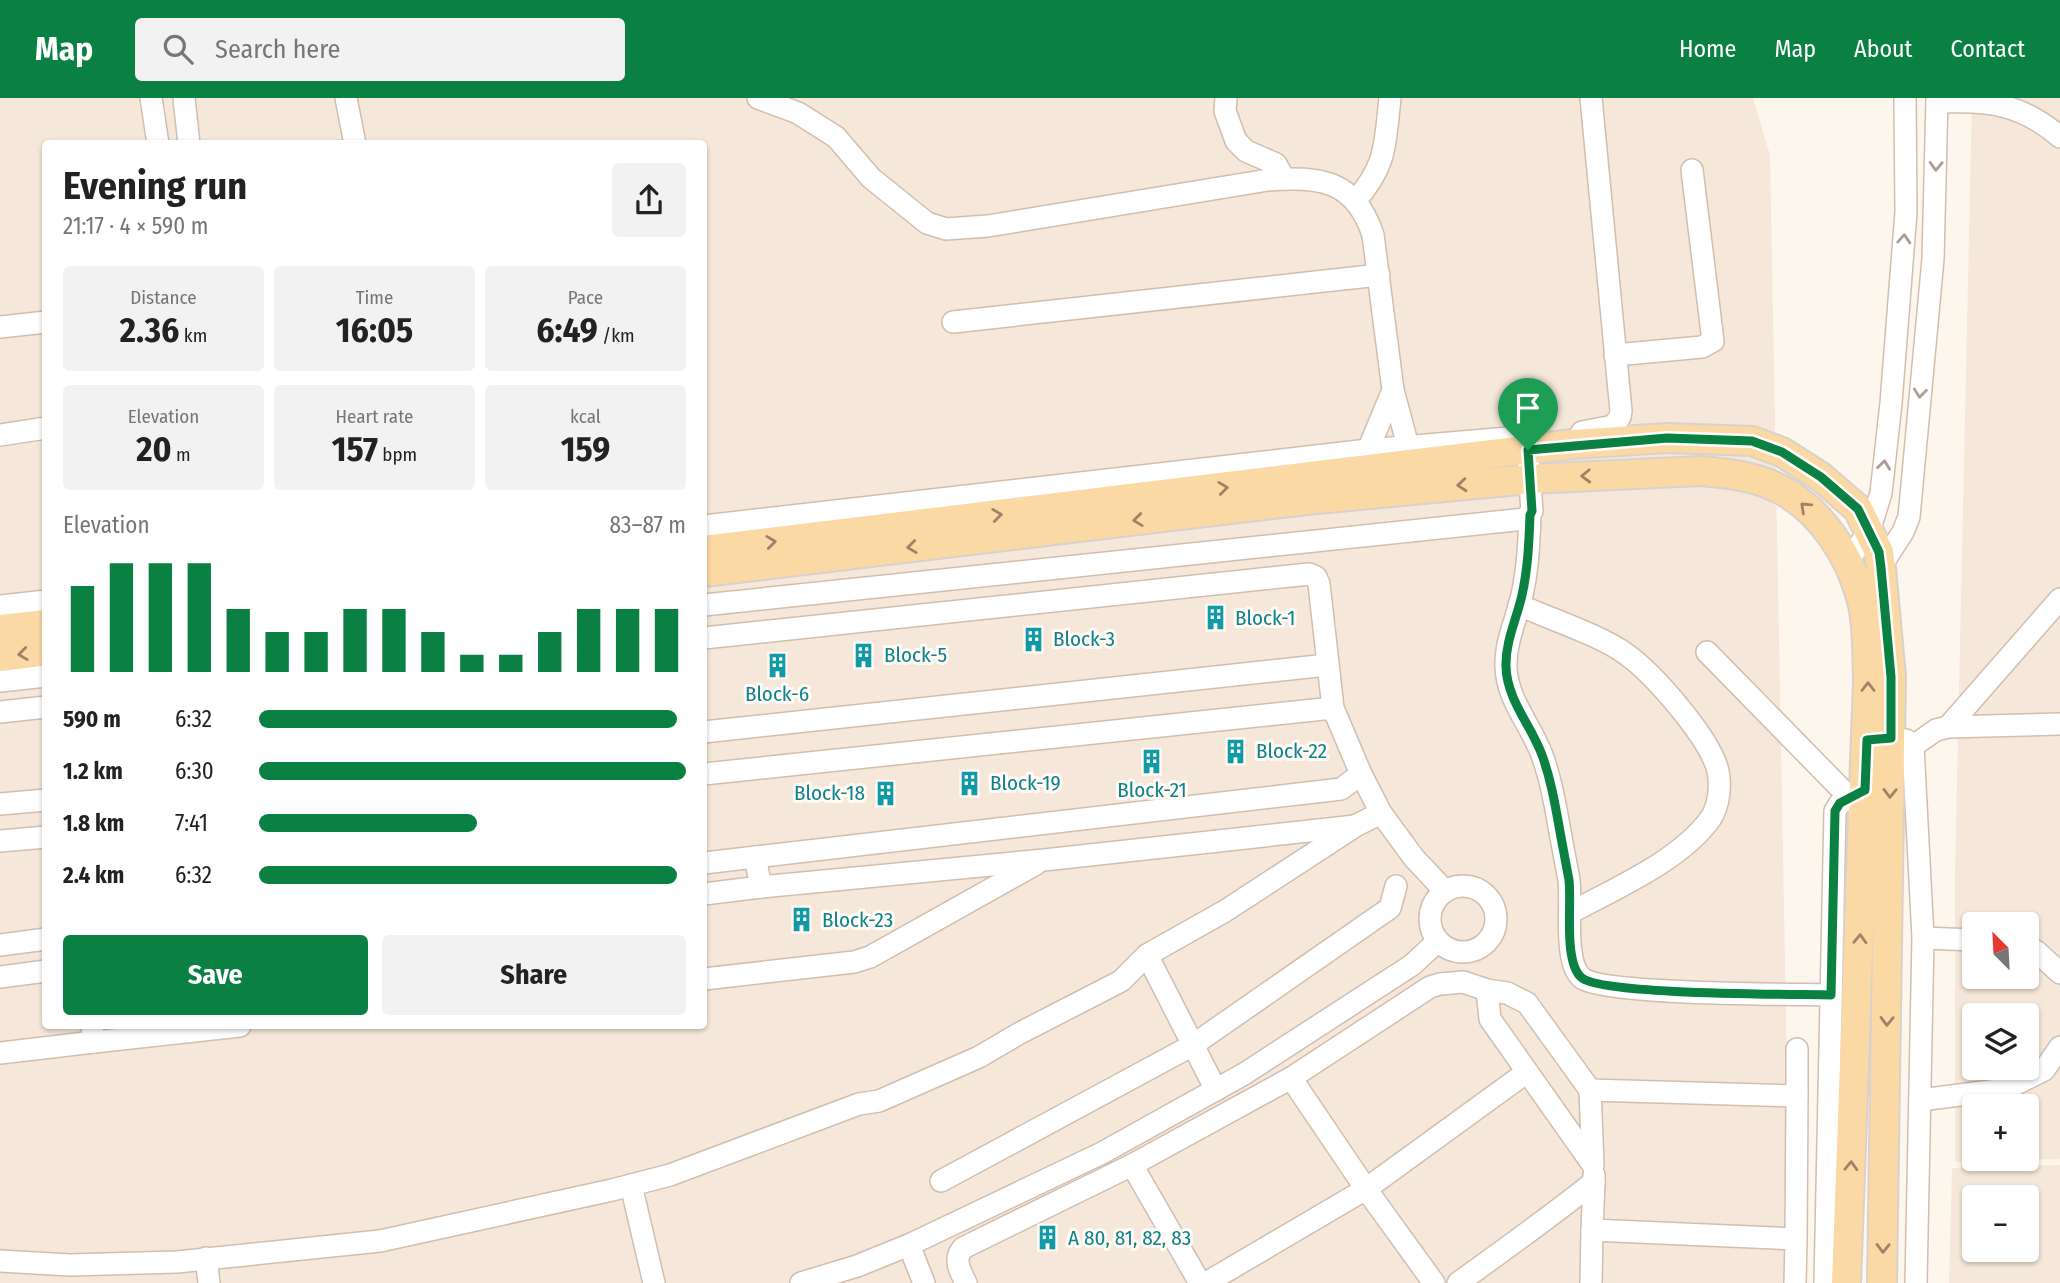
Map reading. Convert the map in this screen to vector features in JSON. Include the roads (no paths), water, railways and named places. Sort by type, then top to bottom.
[{"type":"main road","points":[[707,550],[1526,445],[1667,438],[1752,441],[1782,452],[1821,477],[1858,509],[1879,552],[1881,568],[1891,677],[1882,1283]]},
{"type":"main road","points":[[707,572],[1307,500],[1530,479],[1700,471],[1724,472],[1777,487],[1796,499],[1819,520],[1848,560],[1864,608],[1868,668],[1890,741],[1857,794],[1846,1283]]},
{"type":"main road","points":[[0,629],[42,624]]},
{"type":"main road","points":[[0,657],[42,652]]},
{"type":"street","points":[[150,98],[157,140]]},
{"type":"street","points":[[184,98],[189,140]]},
{"type":"street","points":[[346,98],[354,140]]},
{"type":"street","points":[[758,98],[799,113],[836,137],[871,178],[927,223],[946,229],[988,226],[1284,179],[1304,178],[1341,188],[1367,218],[1373,235],[1393,390],[1408,446]]},
{"type":"street","points":[[1226,98],[1225,111],[1236,141],[1246,151],[1276,164],[1284,179]]},
{"type":"street","points":[[1355,201],[1372,182],[1380,166],[1390,98]]},
{"type":"street","points":[[1526,445],[1614,426],[1620,417],[1591,98]]},
{"type":"street","points":[[1848,560],[1869,532],[1881,493],[1906,212],[1905,98]]},
{"type":"street","points":[[1858,588],[1881,568],[1909,517],[1933,259],[1937,100],[1982,101],[2013,108],[2037,120],[2060,137]]},
{"type":"street","points":[[1615,355],[1702,348],[1713,341],[1692,170]]},
{"type":"street","points":[[953,322],[1379,275]]},
{"type":"street","points":[[0,327],[42,322]]},
{"type":"street","points":[[1368,450],[1393,390]]},
{"type":"street","points":[[0,435],[42,429]]},
{"type":"street","points":[[707,526],[1368,450],[1520,437],[1526,445],[1532,511],[1528,559],[1506,652],[1508,682],[1548,773],[1569,881],[1574,966],[1581,977],[1591,982],[1639,989],[1831,995]]},
{"type":"street","points":[[707,605],[1498,522],[1525,519],[1530,515]]},
{"type":"street","points":[[707,638],[1310,574],[1316,577],[1319,584],[1333,708],[1361,774],[1381,813],[1414,859],[1445,891]]},
{"type":"street","points":[[1948,727],[2060,599]]},
{"type":"street","points":[[0,606],[42,601]]},
{"type":"street","points":[[1519,606],[1625,653],[1648,671],[1709,749],[1718,771],[1720,794],[1712,816],[1692,839],[1645,873],[1570,913]]},
{"type":"street","points":[[1707,652],[1857,794],[1840,803],[1835,811],[1825,1283]]},
{"type":"street","points":[[707,732],[1327,665]]},
{"type":"street","points":[[0,681],[42,676]]},
{"type":"street","points":[[0,712],[42,707]]},
{"type":"street","points":[[707,774],[1333,708]]},
{"type":"street","points":[[1916,1283],[1923,938],[1890,741],[1948,727],[2060,724]]},
{"type":"street","points":[[707,863],[1341,789],[1361,774]]},
{"type":"street","points":[[0,804],[42,800]]},
{"type":"street","points":[[0,1261],[70,1265],[177,1262],[380,1241],[670,1175],[859,1104],[879,1101],[979,1057],[1121,981],[1147,955],[1224,911],[1357,825],[1381,813]]},
{"type":"street","points":[[707,894],[1357,825]]},
{"type":"street","points":[[0,841],[42,837]]},
{"type":"street","points":[[755,857],[761,887]]},
{"type":"street","points":[[707,979],[870,957],[1044,860]]},
{"type":"street","points":[[941,1181],[1193,1045],[1390,908],[1396,886]]},
{"type":"street","points":[[1463,886],[1482,891],[1494,905],[1497,924],[1489,941],[1473,952],[1454,952],[1438,942],[1431,929],[1430,915],[1435,902],[1445,891],[1463,886]]},
{"type":"street","points":[[1923,938],[1962,940]]},
{"type":"street","points":[[0,945],[42,940]]},
{"type":"street","points":[[801,1283],[857,1266],[909,1245],[1102,1153],[1244,1074],[1412,965],[1438,942]]},
{"type":"street","points":[[2039,954],[2060,973]]},
{"type":"street","points":[[1147,955],[1216,1090]]},
{"type":"street","points":[[0,977],[42,972]]},
{"type":"street","points":[[966,1283],[957,1260],[958,1253],[963,1248],[1132,1166],[1291,1078],[1430,987],[1463,982],[1507,993],[1527,1003],[1590,1090],[1594,1173],[1591,1283]]},
{"type":"street","points":[[1487,990],[1490,1019],[1594,1173]]},
{"type":"street","points":[[0,1053],[93,1034],[185,1029]]},
{"type":"street","points":[[1921,1100],[2006,1089],[2044,1070],[2060,1046]]},
{"type":"street","points":[[1795,1283],[1797,1049]]},
{"type":"street","points":[[1206,1283],[1366,1189],[1527,1072]]},
{"type":"street","points":[[1291,1078],[1434,1283]]},
{"type":"street","points":[[1590,1090],[1797,1096]]},
{"type":"street","points":[[1132,1166],[1200,1283]]},
{"type":"street","points":[[1458,1283],[1511,1246],[1594,1173]]},
{"type":"street","points":[[631,1185],[654,1283]]},
{"type":"street","points":[[1592,1230],[1796,1239]]},
{"type":"street","points":[[909,1245],[924,1283]]},
{"type":"street","points":[[205,1258],[209,1283]]},
{"type":"place","name":"Block-1","points":[[1215,618]]},
{"type":"place","name":"Block-3","points":[[1033,639]]},
{"type":"place","name":"Block-5","points":[[864,655]]},
{"type":"place","name":"Block-6","points":[[777,665]]},
{"type":"place","name":"Block-22","points":[[1236,751]]},
{"type":"place","name":"Block-21","points":[[1152,761]]},
{"type":"place","name":"Block-19","points":[[970,783]]},
{"type":"place","name":"Block-18","points":[[885,793]]},
{"type":"place","name":"Block-23","points":[[802,920]]},
{"type":"place","name":"A 80, 81, 82, 83","points":[[1048,1238]]}]
